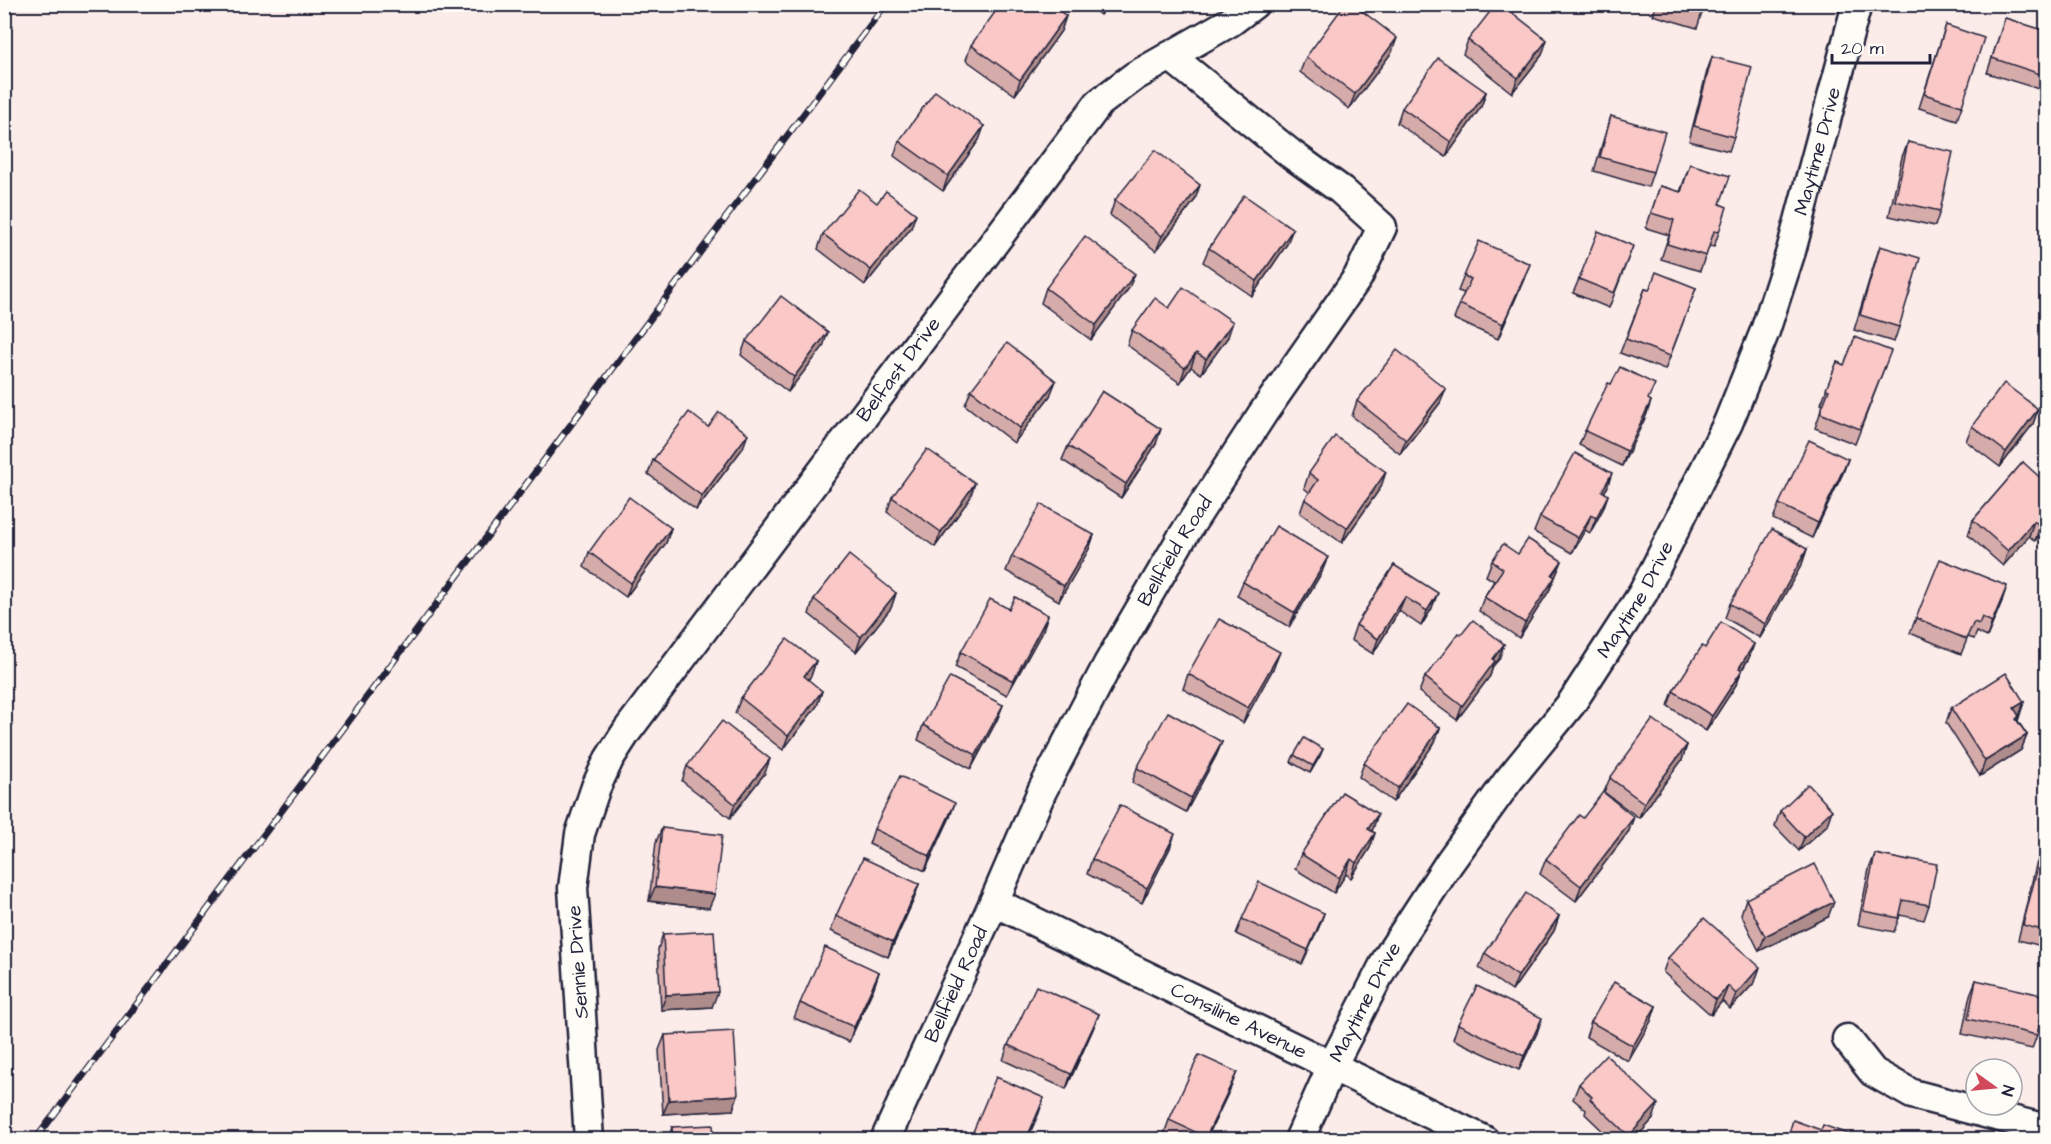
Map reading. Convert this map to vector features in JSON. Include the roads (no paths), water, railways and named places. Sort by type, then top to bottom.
[{"type":"street","name":"Belfast Drive","points":[[596,788],[609,759],[627,731],[1099,103],[1135,76],[1230,21],[1254,4]]},
{"type":"street","name":"Maytime Drive","points":[[1299,1140],[1332,1066],[1388,957],[1443,873],[1509,781],[1571,704],[1643,593],[1728,423],[1765,331],[1791,251],[1857,4]]},
{"type":"street","name":"Bellfield Road","points":[[885,1140],[1042,791],[1114,654],[1181,538],[1263,413],[1358,277],[1382,227],[1341,190],[1291,154],[1170,56]]},
{"type":"street","name":"Sennie Drive","points":[[590,1140],[573,888],[580,834],[596,788]]},
{"type":"street","name":"Consiline Avenue","points":[[994,902],[1484,1140]]},
{"type":"street","points":[[1847,1039],[1873,1072],[1912,1094],[2046,1129]]},
{"type":"railway","points":[[35,1140],[886,4]]}]
